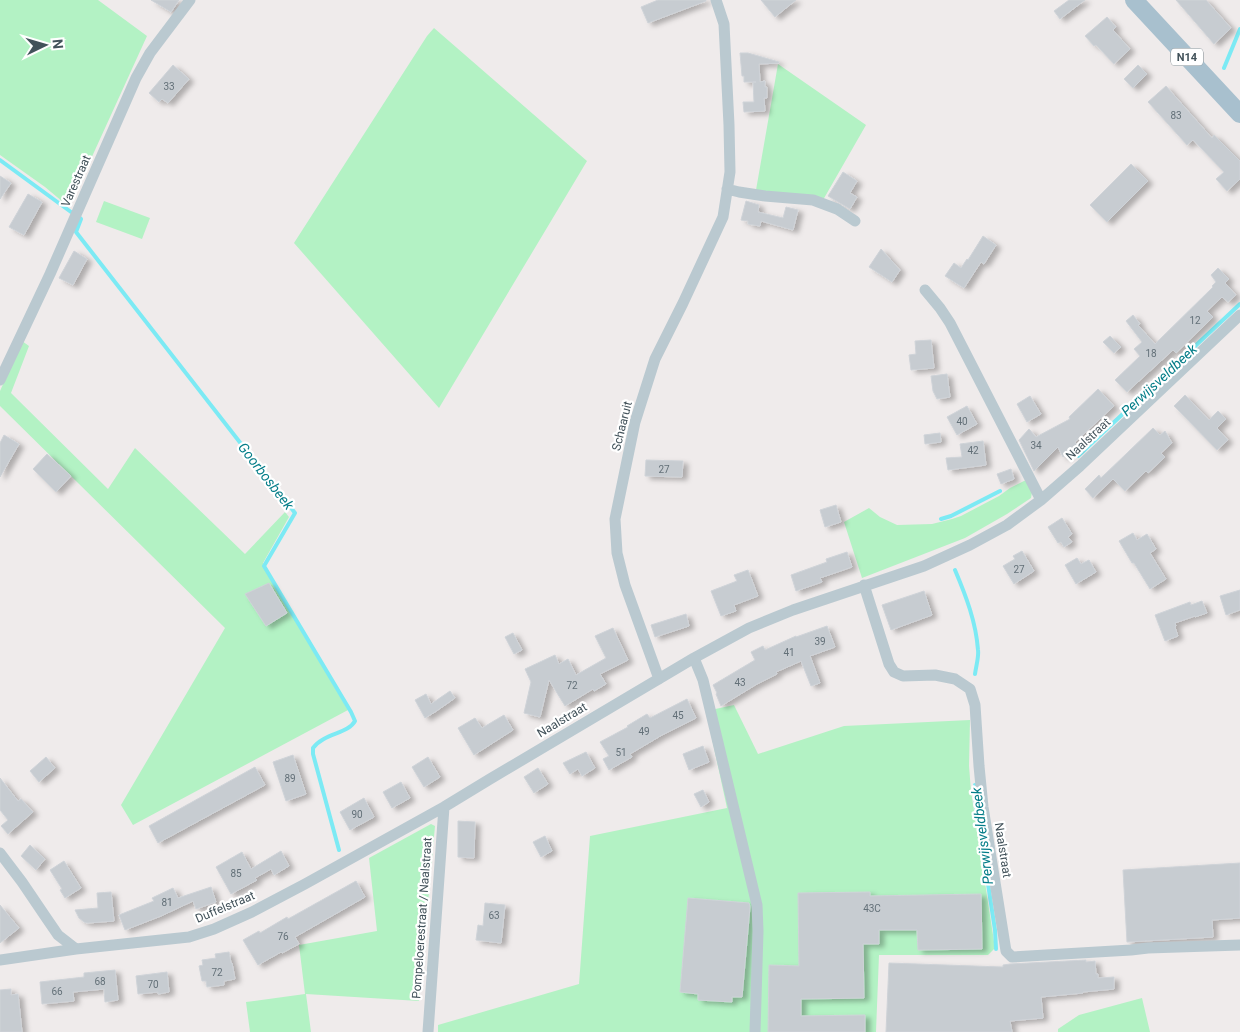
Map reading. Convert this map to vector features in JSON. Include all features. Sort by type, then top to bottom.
[{"type":"main road","name":"N14","points":[[1134,0],[1240,114]]},
{"type":"street","name":"Varestraat","points":[[0,380],[50,274],[136,78],[150,53],[190,0]]},
{"type":"street","name":"Schaaruit","points":[[658,679],[625,585],[617,553],[615,519],[635,422],[655,359],[723,217],[730,172],[730,125],[724,24],[716,0]]},
{"type":"street","points":[[727,189],[765,196],[813,200],[836,209],[855,221]]},
{"type":"street","points":[[925,290],[950,323],[1041,500]]},
{"type":"street","name":"Naalstraat","points":[[345,862],[444,807],[694,658],[758,624],[864,585],[924,566],[970,545],[1007,525],[1041,500],[1094,453],[1240,315]]},
{"type":"street","name":"Naalstraat","points":[[864,585],[889,664],[894,672],[903,676],[935,675],[955,679],[970,689],[975,705],[981,791],[993,875],[1006,950],[1012,958],[1148,948],[1240,945]]},
{"type":"street","points":[[694,658],[703,680],[757,905],[756,1032]]},
{"type":"street","name":"Pompeloerestraat / Naalstraat","points":[[428,1032],[444,807]]},
{"type":"street","points":[[0,853],[58,934],[76,949]]},
{"type":"street","name":"Duffelstraat","points":[[0,960],[76,949],[189,937],[214,930],[252,912],[345,862]]},
{"type":"green space","points":[[0,0],[98,0],[147,36],[69,207],[45,187],[0,155]]},
{"type":"green space","points":[[434,28],[587,161],[439,408],[294,243],[427,36]]},
{"type":"green space","points":[[778,64],[866,125],[823,200],[756,190]]},
{"type":"green space","points":[[104,201],[150,218],[142,239],[96,222]]},
{"type":"green space","points":[[22,341],[29,346],[11,393],[108,489],[135,448],[245,554],[285,512],[289,517],[263,563],[348,710],[133,825],[121,805],[225,628],[0,406],[0,391]]},
{"type":"green space","points":[[1026,480],[1032,492],[1031,498],[1007,514],[965,538],[862,578],[844,522],[869,508],[880,517],[897,525],[932,524],[961,516]]},
{"type":"green space","points":[[734,705],[758,754],[844,726],[970,720],[969,766],[971,791],[995,948],[988,955],[879,955],[876,1032],[438,1032],[438,1025],[579,984],[590,836],[727,808],[706,711]]},
{"type":"green space","points":[[431,824],[435,826],[419,1001],[306,994],[311,1032],[250,1032],[246,1002],[305,994],[299,945],[377,931],[369,858]]},
{"type":"green space","points":[[1142,998],[1150,1032],[1058,1032],[1058,1029],[1079,1015]]},
{"type":"building","points":[[151,0],[179,0],[171,12]]},
{"type":"building","points":[[658,0],[706,1],[648,23],[641,7]]},
{"type":"building","points":[[761,0],[796,0],[775,17]]},
{"type":"building","points":[[1069,0],[1085,0],[1060,19],[1054,11]]},
{"type":"building","points":[[1176,0],[1206,0],[1231,28],[1214,44]]},
{"type":"building","points":[[1107,17],[1116,27],[1113,30],[1130,49],[1114,64],[1085,36]]},
{"type":"building","points":[[740,53],[748,53],[779,62],[759,64],[760,82],[765,81],[765,87],[767,87],[767,98],[764,98],[765,111],[744,112],[743,102],[754,102],[753,82],[744,82]]},
{"type":"building","points":[[173,65],[189,79],[168,103],[162,99],[159,102],[149,93]]},
{"type":"building","points":[[1138,65],[1147,74],[1133,88],[1124,79]]},
{"type":"building","points":[[1166,86],[1212,138],[1214,135],[1240,161],[1240,179],[1227,191],[1216,179],[1224,172],[1193,140],[1187,145],[1148,102]]},
{"type":"building","points":[[1131,164],[1148,181],[1107,222],[1090,205]]},
{"type":"building","points":[[843,172],[857,181],[850,193],[857,197],[850,209],[828,196]]},
{"type":"building","points":[[0,176],[11,183],[0,199]]},
{"type":"building","points":[[28,194],[42,202],[24,235],[9,227]]},
{"type":"building","points":[[746,201],[759,205],[758,212],[783,218],[786,207],[798,210],[793,230],[761,221],[760,226],[748,224],[748,221],[741,220]]},
{"type":"building","points":[[983,236],[996,245],[984,264],[981,262],[964,288],[945,276],[954,263],[961,268]]},
{"type":"building","points":[[881,249],[900,270],[892,282],[869,267]]},
{"type":"building","points":[[74,251],[87,259],[73,285],[59,278]]},
{"type":"building","points":[[1218,268],[1229,279],[1225,283],[1236,295],[1228,302],[1222,297],[1207,311],[1213,317],[1176,353],[1173,350],[1127,392],[1115,380],[1140,356],[1134,349],[1142,342],[1126,321],[1133,315],[1140,324],[1138,325],[1155,344],[1213,287],[1216,282],[1211,275]]},
{"type":"building","points":[[1110,336],[1121,347],[1114,353],[1103,342]]},
{"type":"building","points":[[931,340],[934,368],[911,370],[909,355],[916,354],[915,341]]},
{"type":"building","points":[[947,374],[950,397],[937,399],[933,391],[931,376]]},
{"type":"building","points":[[1098,389],[1114,406],[1075,442],[1079,448],[1063,457],[1058,447],[1034,471],[1019,440],[1029,429],[1036,437],[1070,419],[1069,417]]},
{"type":"building","points":[[1185,395],[1209,420],[1218,411],[1226,419],[1217,428],[1228,440],[1217,450],[1174,406]]},
{"type":"building","points":[[1030,396],[1041,414],[1027,422],[1017,404]]},
{"type":"building","points":[[967,406],[977,424],[957,435],[947,417]]},
{"type":"building","points":[[1153,428],[1160,435],[1165,431],[1172,443],[1161,453],[1165,457],[1148,473],[1146,471],[1125,491],[1113,479],[1093,498],[1085,489],[1099,475],[1101,478]]},
{"type":"building","points":[[940,433],[941,442],[925,444],[924,435]]},
{"type":"building","points":[[4,435],[19,444],[0,477],[0,443]]},
{"type":"building","points":[[983,441],[986,465],[948,470],[946,458],[962,457],[960,444]]},
{"type":"building","points":[[47,454],[71,476],[56,492],[33,469]]},
{"type":"building","points":[[646,460],[683,461],[682,477],[645,476]]},
{"type":"building","points":[[1011,469],[1014,479],[1001,484],[997,474]]},
{"type":"building","points":[[836,505],[841,522],[825,527],[820,510]]},
{"type":"building","points":[[1062,518],[1072,534],[1068,537],[1072,542],[1064,547],[1061,542],[1058,543],[1048,527]]},
{"type":"building","points":[[1133,533],[1137,540],[1147,534],[1156,549],[1150,553],[1166,579],[1150,589],[1119,541]]},
{"type":"building","points":[[1022,551],[1034,571],[1014,584],[1003,566],[1015,559],[1013,556]]},
{"type":"building","points":[[847,552],[852,567],[820,578],[822,582],[796,591],[791,575],[827,562],[826,559]]},
{"type":"building","points":[[1077,558],[1081,564],[1089,560],[1096,572],[1076,584],[1065,565]]},
{"type":"building","points":[[748,570],[758,596],[734,605],[736,611],[721,616],[711,591],[737,581],[734,575]]},
{"type":"building","points":[[269,583],[287,613],[266,626],[245,594]]},
{"type":"building","points":[[1240,590],[1240,610],[1226,615],[1220,596]]},
{"type":"building","points":[[924,591],[932,615],[891,630],[882,605]]},
{"type":"building","points":[[1202,601],[1207,613],[1175,623],[1178,636],[1165,641],[1155,615],[1190,602],[1191,605]]},
{"type":"building","points":[[686,614],[689,626],[655,637],[651,625]]},
{"type":"building","points":[[827,626],[835,647],[810,656],[820,683],[811,686],[801,661],[776,672],[777,674],[721,706],[713,685],[755,660],[751,652],[763,646],[765,650],[796,636]]},
{"type":"building","points":[[613,628],[628,660],[600,674],[606,684],[594,691],[593,689],[565,706],[549,680],[540,717],[524,713],[531,682],[525,669],[555,655],[559,664],[568,659],[576,675],[606,658],[595,636]]},
{"type":"building","points":[[513,633],[522,650],[514,654],[505,637]]},
{"type":"building","points":[[450,691],[455,698],[425,718],[415,700],[426,694],[431,704]]},
{"type":"building","points":[[687,699],[696,718],[630,754],[632,757],[609,770],[603,759],[609,756],[600,742],[647,714],[650,718]]},
{"type":"building","points":[[504,715],[513,730],[474,755],[458,728],[475,718],[482,728]]},
{"type":"building","points":[[703,746],[709,762],[689,770],[683,754]]},
{"type":"building","points":[[586,752],[595,768],[582,776],[578,769],[570,774],[563,763]]},
{"type":"building","points":[[293,755],[306,794],[286,801],[273,762]]},
{"type":"building","points":[[46,757],[55,768],[39,782],[30,771]]},
{"type":"building","points":[[428,757],[440,777],[424,787],[412,767]]},
{"type":"building","points":[[255,767],[265,785],[158,843],[149,826]]},
{"type":"building","points":[[538,768],[548,784],[534,793],[524,777]]},
{"type":"building","points":[[0,778],[18,801],[21,799],[33,812],[8,834],[1,826],[8,820],[0,810]]},
{"type":"building","points":[[401,782],[410,798],[392,808],[383,792]]},
{"type":"building","points":[[703,790],[709,802],[701,807],[694,794]]},
{"type":"building","points":[[364,798],[374,817],[350,830],[340,812]]},
{"type":"building","points":[[458,821],[475,822],[474,858],[458,857]]},
{"type":"building","points":[[545,836],[552,851],[541,857],[533,842]]},
{"type":"building","points":[[30,845],[45,859],[36,870],[21,856]]},
{"type":"building","points":[[281,851],[289,866],[274,875],[271,869],[255,878],[257,880],[231,894],[216,867],[242,852],[251,869]]},
{"type":"building","points":[[64,861],[81,888],[65,898],[60,890],[62,889],[50,870]]},
{"type":"building","points":[[1240,863],[1240,918],[1212,920],[1213,937],[1127,942],[1123,870]]},
{"type":"building","points":[[356,881],[365,897],[295,937],[299,944],[258,965],[243,940],[259,931],[260,933],[287,917],[288,919]]},
{"type":"building","points":[[211,887],[216,902],[196,909],[193,901],[125,930],[119,915],[154,901],[152,898],[173,888],[178,898]]},
{"type":"building","points":[[111,892],[114,921],[88,923],[79,918],[75,910],[98,908],[97,893]]},
{"type":"building","points":[[870,892],[870,896],[981,894],[982,949],[918,950],[917,930],[879,930],[879,944],[863,944],[864,998],[801,999],[801,1016],[865,1015],[865,1032],[768,1032],[769,965],[799,966],[798,893]]},
{"type":"building","points":[[688,898],[749,903],[742,997],[732,997],[732,1002],[698,1000],[698,994],[680,992]]},
{"type":"building","points":[[485,903],[505,905],[501,943],[476,940],[478,925],[483,926]]},
{"type":"building","points":[[0,905],[19,928],[0,943]]},
{"type":"building","points":[[229,952],[235,979],[224,981],[224,985],[207,987],[206,981],[202,981],[199,966],[203,965],[202,960],[216,958],[215,954]]},
{"type":"building","points":[[1086,960],[1086,962],[1095,961],[1098,978],[1114,977],[1114,989],[1041,997],[1043,1018],[1010,1021],[1012,1032],[886,1032],[889,963],[1003,967],[1003,965],[1010,964]]},
{"type":"building","points":[[115,970],[118,1000],[105,1002],[104,989],[73,992],[74,1001],[42,1004],[40,982],[84,977],[84,973]]},
{"type":"building","points":[[167,972],[169,992],[138,994],[136,976]]},
{"type":"building","points":[[11,989],[11,995],[18,994],[22,1032],[0,1032],[0,990]]},
{"type":"waterway","name":"Perwijsveldbeek","points":[[1224,68],[1240,29]]},
{"type":"waterway","name":"Goorbosbeek","points":[[0,160],[71,212]]},
{"type":"waterway","name":"Goorbosbeek","points":[[80,218],[76,232],[295,513],[264,566],[355,721],[347,729],[323,739],[313,748],[339,850]]},
{"type":"waterway","name":"Perwijsveldbeek","points":[[1078,456],[1240,304]]},
{"type":"waterway","name":"Perwijsveldbeek","points":[[941,519],[951,516],[1000,491]]},
{"type":"waterway","name":"Perwijsveldbeek","points":[[955,570],[967,599],[975,629],[978,653],[975,674]]},
{"type":"waterway","name":"Perwijsveldbeek","points":[[975,785],[976,805],[995,930],[996,949]]}]
